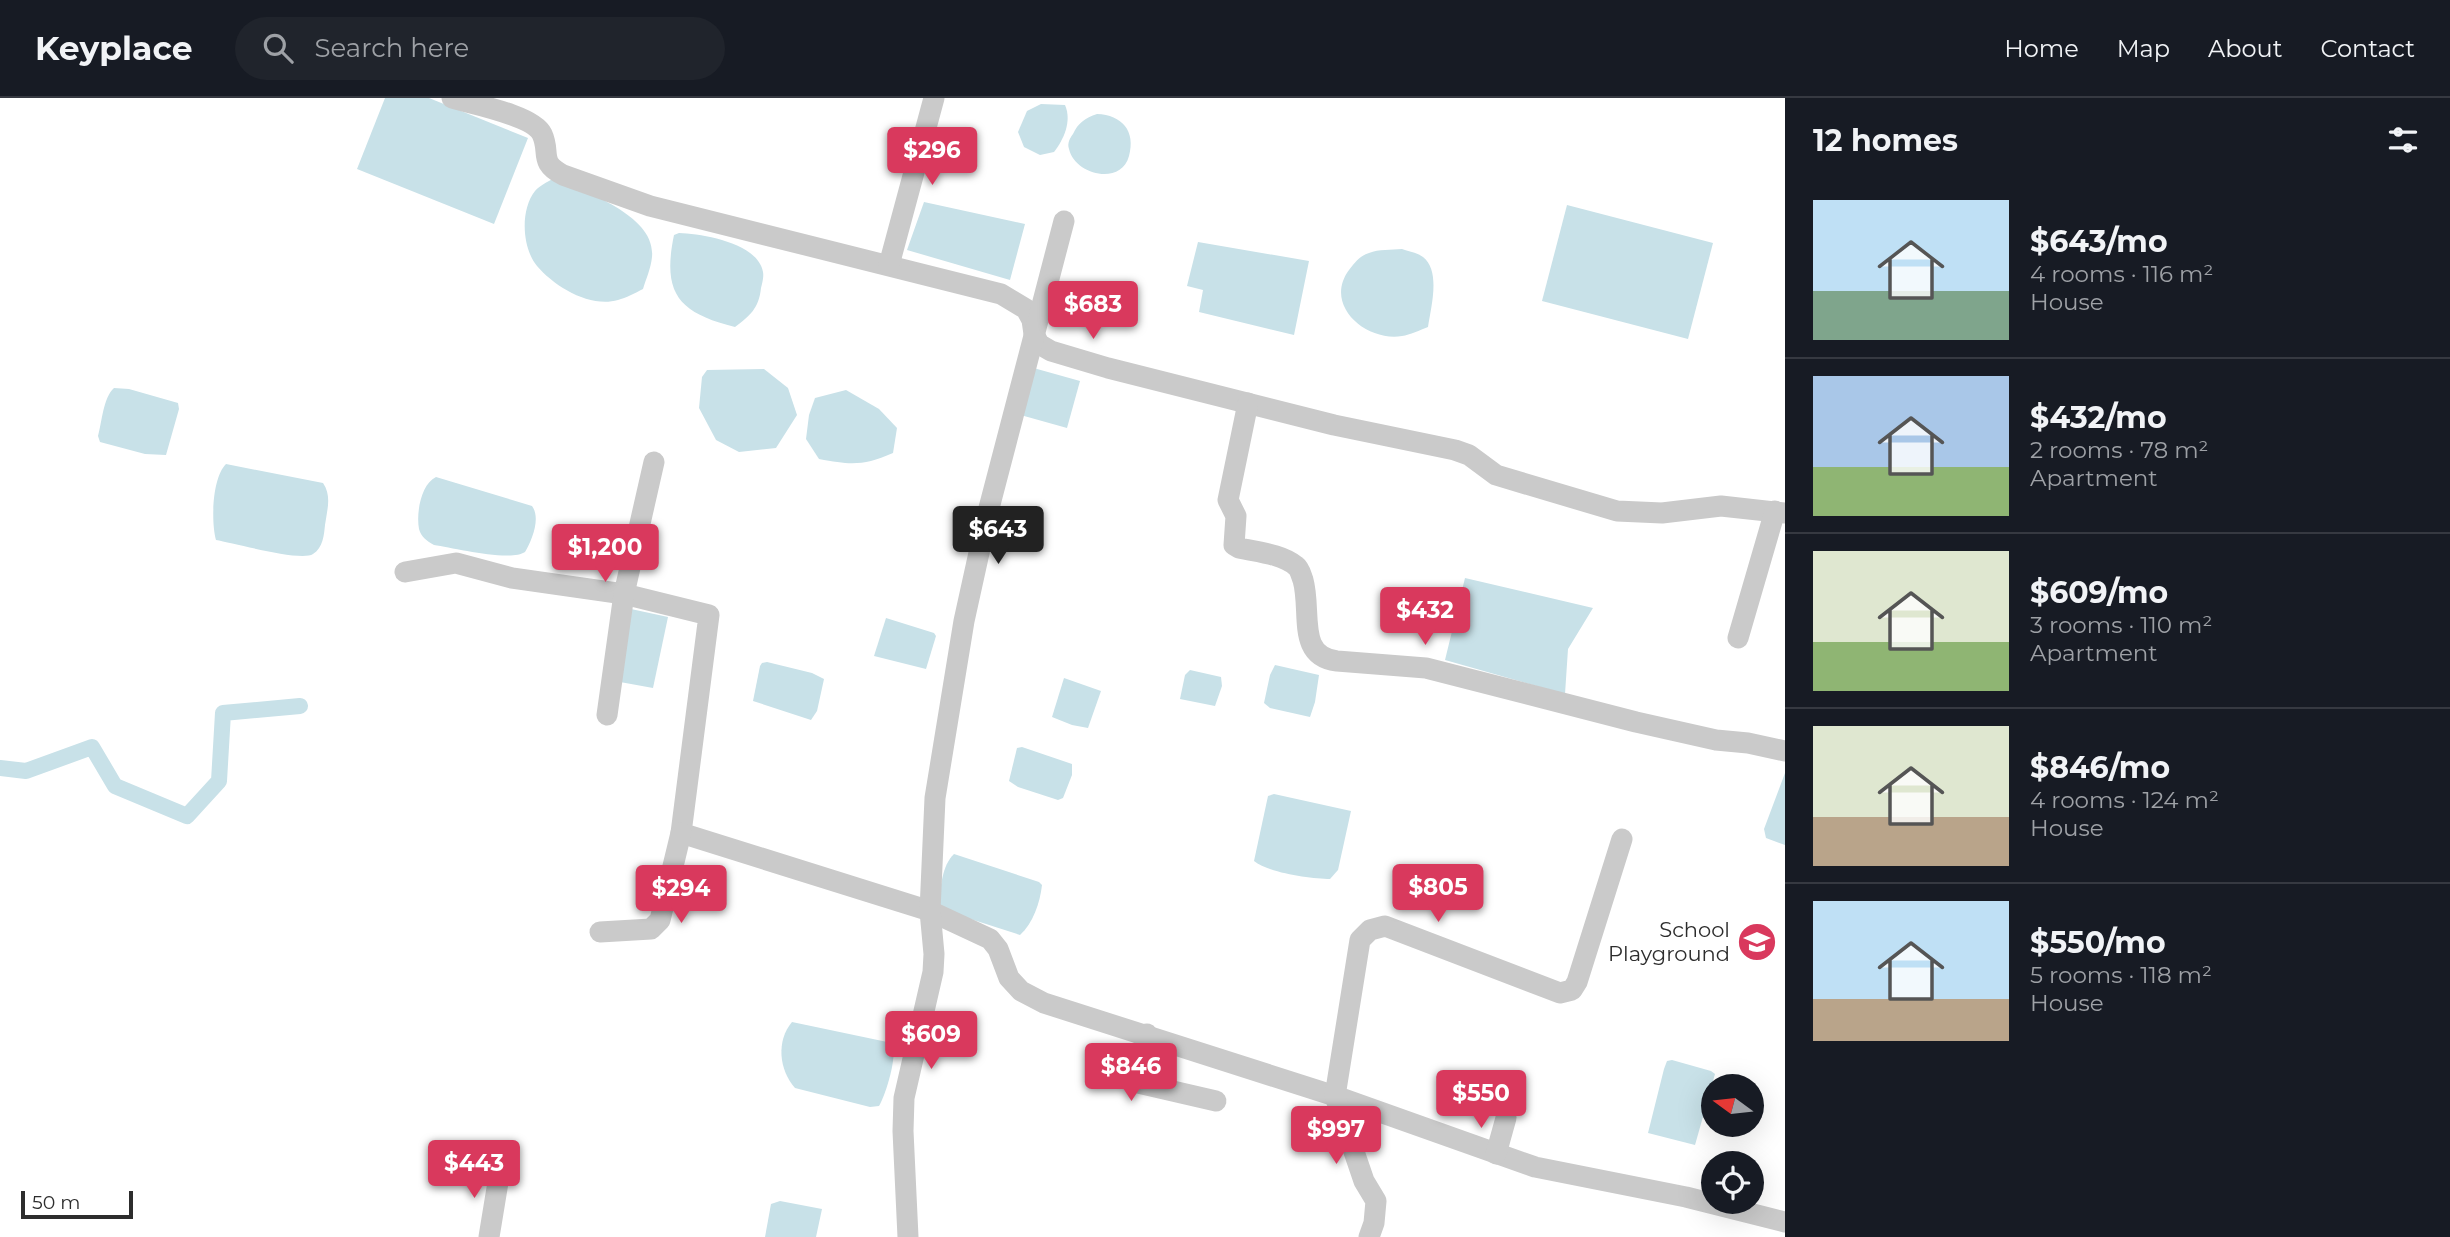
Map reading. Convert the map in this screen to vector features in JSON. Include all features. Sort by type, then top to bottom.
[{"type":"street","points":[[452,98],[522,118],[536,127],[542,134],[545,159],[552,170],[563,175],[650,206],[1001,294],[1026,309],[1034,334],[1040,344],[1051,351],[1334,425],[1455,450],[1469,455],[1496,475],[1617,511],[1662,513],[1721,506],[1780,512],[1738,638]]},
{"type":"street","points":[[890,265],[934,98]]},
{"type":"street","points":[[908,1237],[904,1098],[933,972],[930,911],[935,798],[964,621],[1064,221]]},
{"type":"street","points":[[1248,403],[1228,500],[1236,516],[1234,545],[1284,559],[1297,567],[1306,589],[1311,645],[1316,654],[1326,660],[1426,668],[1636,722],[1716,740],[1785,751]]},
{"type":"street","points":[[607,715],[624,594],[654,462]]},
{"type":"street","points":[[405,572],[456,563],[512,578],[624,594],[709,615],[681,833],[660,920],[651,929],[600,932]]},
{"type":"street","points":[[681,833],[930,911],[990,939],[998,949],[1009,978],[1021,991],[1044,1003],[1335,1096],[1535,1167],[1686,1197],[1785,1222]]},
{"type":"street","points":[[1368,1237],[1374,1223],[1376,1201],[1364,1181],[1335,1096],[1360,940],[1370,930],[1385,926],[1560,993],[1572,990],[1577,982],[1622,839]]},
{"type":"street","points":[[1147,1034],[1136,1074],[1138,1083],[1216,1101]]},
{"type":"street","points":[[1496,1154],[1506,1118]]},
{"type":"street","points":[[489,1237],[500,1170]]},
{"type":"water","points":[[385,98],[429,98],[528,138],[494,224],[357,169]]},
{"type":"water","points":[[1041,104],[1065,105],[1068,117],[1064,136],[1054,152],[1040,155],[1024,147],[1018,132],[1027,111]]},
{"type":"water","points":[[1097,114],[1114,117],[1129,132],[1129,156],[1117,171],[1108,174],[1098,174],[1080,165],[1068,147],[1080,124]]},
{"type":"water","points":[[558,176],[617,208],[643,229],[650,242],[652,257],[643,289],[618,300],[596,301],[563,288],[537,266],[526,239],[527,208],[535,191]]},
{"type":"water","points":[[924,202],[1025,224],[1010,280],[907,250]]},
{"type":"water","points":[[1567,205],[1713,243],[1688,339],[1542,301]]},
{"type":"water","points":[[674,235],[702,235],[728,242],[741,247],[759,262],[763,276],[758,301],[749,315],[735,327],[700,315],[679,298],[670,272]]},
{"type":"water","points":[[1198,242],[1309,261],[1294,335],[1199,312],[1203,290],[1187,286]]},
{"type":"water","points":[[1402,249],[1423,257],[1432,271],[1433,290],[1428,327],[1402,336],[1375,333],[1352,318],[1345,308],[1341,296],[1342,283],[1349,270],[1363,256],[1377,251]]},
{"type":"water","points":[[1030,367],[1080,381],[1067,428],[1017,414]]},
{"type":"water","points":[[764,369],[788,388],[797,415],[776,448],[739,452],[716,440],[699,408],[702,377],[707,370]]},
{"type":"water","points":[[114,388],[129,389],[178,403],[179,409],[166,455],[145,454],[100,442],[98,436],[103,410]]},
{"type":"water","points":[[846,390],[879,409],[897,428],[893,453],[857,463],[819,459],[806,439],[809,415],[815,398]]},
{"type":"water","points":[[226,464],[323,483],[328,509],[319,548],[313,554],[295,556],[216,540],[213,522],[215,489]]},
{"type":"water","points":[[436,477],[532,506],[536,523],[525,552],[507,556],[481,553],[434,545],[427,540],[419,529],[419,507],[423,492]]},
{"type":"water","points":[[1465,578],[1593,608],[1568,649],[1565,694],[1445,660]]},
{"type":"water","points":[[631,609],[668,617],[653,688],[620,682]]},
{"type":"water","points":[[886,618],[934,633],[936,636],[926,669],[874,656]]},
{"type":"water","points":[[767,662],[812,673],[824,679],[817,711],[811,720],[753,701],[760,666]]},
{"type":"water","points":[[1275,665],[1319,675],[1310,717],[1270,708],[1264,703]]},
{"type":"water","points":[[1190,670],[1221,677],[1222,686],[1215,706],[1180,699],[1185,675]]},
{"type":"water","points":[[1064,678],[1101,691],[1088,728],[1052,717]]},
{"type":"water","points":[[1022,747],[1072,764],[1072,775],[1063,798],[1058,800],[1018,787],[1009,781],[1017,748]]},
{"type":"water","points":[[1785,773],[1785,845],[1766,838],[1764,829]]},
{"type":"water","points":[[1274,794],[1351,811],[1338,870],[1330,879],[1280,872],[1254,861],[1268,796]]},
{"type":"water","points":[[954,854],[1042,885],[1035,912],[1020,935],[958,915],[939,905],[944,871]]},
{"type":"water","points":[[792,1022],[892,1043],[892,1065],[879,1106],[870,1107],[795,1088],[786,1073],[782,1055],[783,1038]]},
{"type":"water","points":[[1672,1060],[1715,1074],[1701,1074],[1701,1124],[1695,1145],[1648,1133],[1667,1061]]},
{"type":"water","points":[[780,1201],[822,1209],[816,1237],[765,1237],[771,1204]]},
{"type":"waterway","points":[[0,768],[26,771],[92,747],[115,786],[187,816],[219,781],[223,713],[300,706]]},
{"type":"place","name":"School Playground","points":[[1757,942]]}]
